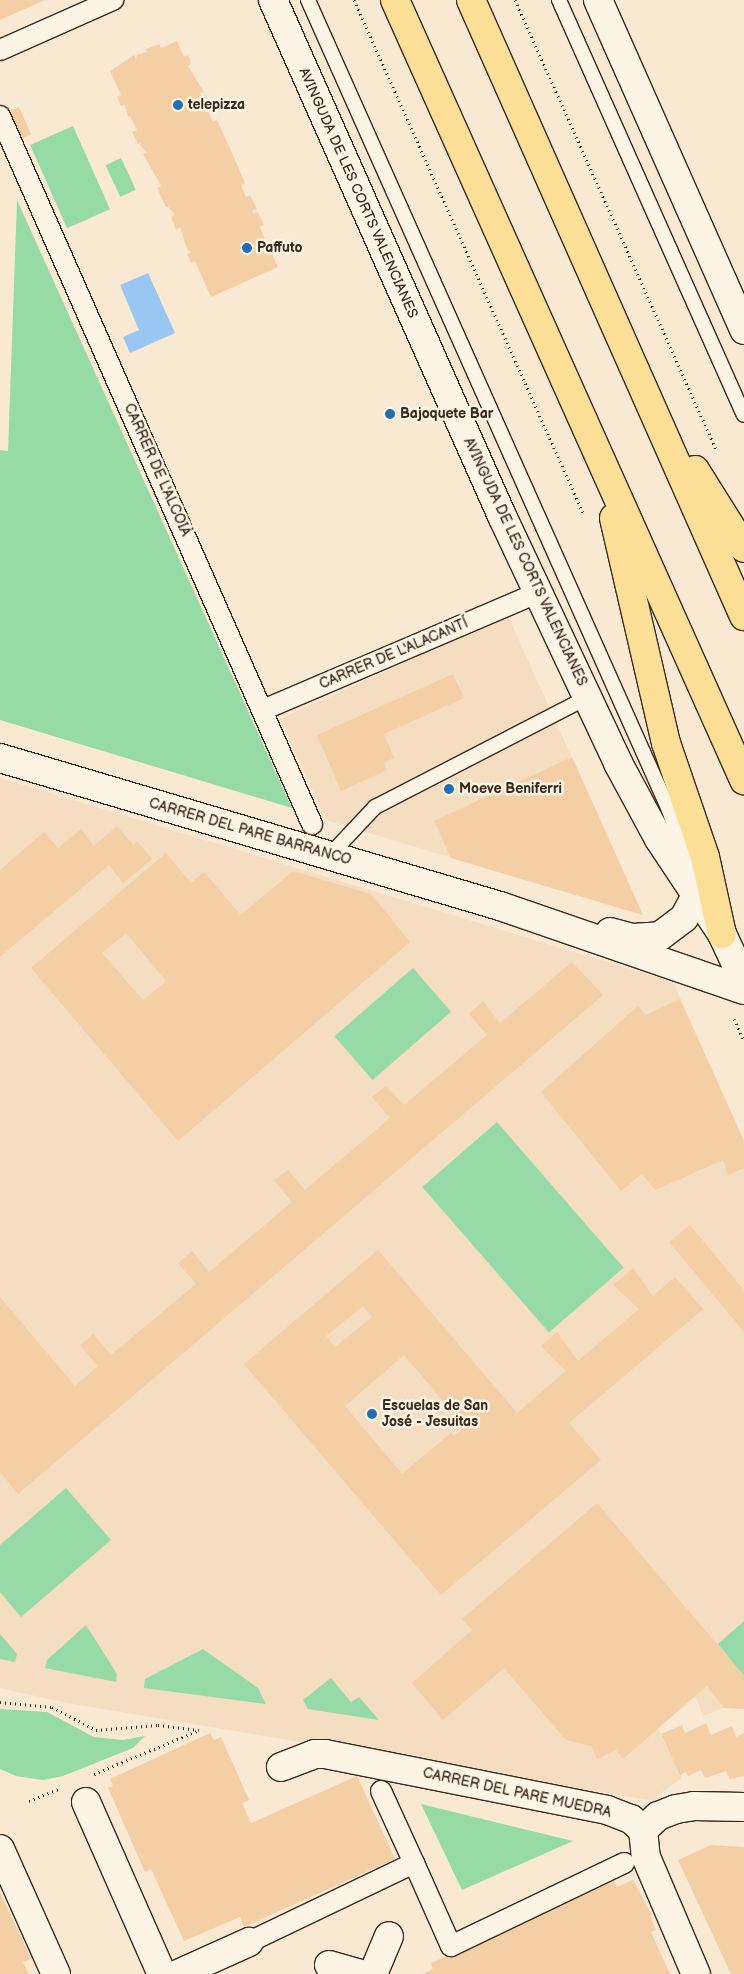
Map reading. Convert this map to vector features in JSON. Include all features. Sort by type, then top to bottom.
[{"type":"main road","points":[[395,0],[744,780]]},
{"type":"main road","points":[[471,0],[744,616]]},
{"type":"main road","points":[[646,392],[744,548]]},
{"type":"main road","points":[[600,456],[666,743],[705,857],[722,934]]},
{"type":"street","points":[[0,50],[113,0]]},
{"type":"street","name":"AVINGUDA DE LES CORTS VALENCIANES","points":[[273,0],[502,516],[588,697],[659,839],[722,934],[744,981]]},
{"type":"street","points":[[598,0],[744,330]]},
{"type":"street","name":"CARRER DE L'ALCOIÀ","points":[[0,116],[312,824]]},
{"type":"street","name":"CARRER DE L'ALACANTÍ","points":[[263,710],[526,598]]},
{"type":"street","name":"CARRER DEL PARE BARRANCO","points":[[0,758],[500,906],[744,990]]},
{"type":"street","name":"CARRER DEL PARE BARRANCO","points":[[500,906],[634,938],[660,936],[684,918],[696,895]]},
{"type":"street","name":"CARRER DEL PARE MUEDRA","points":[[281,1767],[315,1754],[326,1754],[607,1810],[631,1819],[643,1830]]},
{"type":"street","points":[[87,1789],[162,1974]]},
{"type":"street","points":[[381,1791],[451,1946],[624,1863]]},
{"type":"street","points":[[696,1974],[646,1857],[643,1830],[658,1816],[676,1808],[694,1806],[744,1807]]},
{"type":"street","points":[[0,1849],[56,1974]]},
{"type":"street","points":[[178,1974],[414,1863]]},
{"type":"street","points":[[374,1974],[389,1936]]},
{"type":"street","points":[[329,1965],[360,1974]]},
{"type":"lane","name":"AVINGUDA DE LES CORTS VALENCIANES","points":[[308,0],[670,810],[696,895]]},
{"type":"lane","points":[[559,0],[744,415]]},
{"type":"lane","points":[[330,855],[375,807],[588,697]]},
{"type":"path","points":[[354,0],[587,522]]},
{"type":"path","points":[[515,0],[719,454]]},
{"type":"path","points":[[0,1702],[52,1707],[96,1730],[158,1725],[199,1730],[87,1789]]},
{"type":"path","points":[[29,1801],[63,1787]]},
{"type":"shaded area","name":"Moeve Beniferri","points":[[508,616],[643,915],[326,820],[280,719]]},
{"type":"shaded area","name":"Escuelas de San José - Jesuitas","points":[[0,778],[673,982],[744,1141],[744,1709],[724,1708],[703,1716],[695,1696],[657,1727],[682,1778],[658,1795],[655,1801],[67,1703],[0,1688]]},
{"type":"green space","points":[[73,126],[110,209],[67,228],[30,145]]},
{"type":"green space","points":[[121,158],[136,190],[120,197],[106,165]]},
{"type":"green space","points":[[17,200],[292,808],[0,720],[0,450],[8,451]]},
{"type":"green space","points":[[413,968],[451,1012],[373,1080],[335,1036]]},
{"type":"green space","points":[[497,1122],[624,1268],[549,1333],[422,1187]]},
{"type":"green space","points":[[66,1488],[111,1540],[21,1617],[0,1592],[0,1545]]},
{"type":"green space","points":[[744,1621],[744,1676],[718,1644]]},
{"type":"green space","points":[[86,1625],[117,1674],[116,1682],[45,1668],[47,1660]]},
{"type":"green space","points":[[0,1634],[17,1654],[15,1662],[0,1659]]},
{"type":"green space","points":[[203,1649],[258,1688],[266,1704],[144,1688],[145,1679]]},
{"type":"green space","points":[[331,1678],[351,1702],[359,1697],[379,1720],[308,1709],[303,1700]]},
{"type":"green space","points":[[0,1709],[47,1712],[94,1737],[123,1740],[145,1736],[133,1748],[63,1776],[43,1780],[16,1776],[0,1769]]},
{"type":"green space","points":[[421,1804],[573,1841],[462,1890]]},
{"type":"water","points":[[148,273],[175,333],[130,353],[123,337],[139,330],[120,285]]},
{"type":"building","points":[[0,0],[45,0],[0,20]]},
{"type":"building","points":[[177,41],[184,57],[188,55],[191,64],[188,66],[204,92],[200,93],[202,97],[206,95],[212,108],[207,110],[213,122],[217,120],[232,153],[245,183],[241,185],[246,197],[250,195],[257,209],[252,211],[254,214],[258,212],[264,225],[260,227],[266,242],[271,240],[274,248],[270,250],[278,267],[211,297],[195,261],[191,263],[187,254],[191,252],[187,249],[180,227],[176,230],[171,217],[175,215],[168,207],[171,206],[166,207],[157,188],[161,186],[143,154],[147,153],[140,145],[142,142],[138,144],[132,132],[137,130],[130,116],[128,117],[125,105],[121,106],[117,97],[121,95],[110,71],[134,55],[136,59],[137,55],[146,52],[148,54],[146,49],[159,44],[161,48]]},
{"type":"building","points":[[19,107],[31,134],[22,138],[10,111]]},
{"type":"building","points":[[453,674],[464,698],[384,734],[394,758],[383,763],[387,770],[341,791],[317,735]]},
{"type":"building","points":[[572,757],[643,915],[451,858],[434,821]]},
{"type":"building","points":[[117,826],[133,845],[137,841],[152,859],[123,883],[109,865],[0,957],[0,870],[44,832],[58,848],[81,829],[94,846]]},
{"type":"building","points":[[166,853],[191,883],[204,872],[241,915],[292,872],[296,872],[371,894],[410,942],[178,1141],[31,968]],"holes":[[[126,933],[166,981],[143,1000],[102,953]]]},
{"type":"building","points":[[572,962],[603,995],[18,1494],[0,1472],[0,1297],[75,1386],[98,1366],[80,1345],[93,1334],[111,1355],[196,1284],[178,1263],[192,1251],[209,1272],[292,1202],[274,1180],[288,1170],[305,1190],[390,1118],[372,1097],[386,1086],[404,1105],[487,1035],[469,1014],[483,1001],[500,1023]]},
{"type":"building","points":[[680,999],[744,1141],[744,1168],[728,1175],[723,1160],[655,1190],[642,1174],[621,1191],[541,1092],[638,1006],[646,1015]]},
{"type":"building","points":[[690,1225],[744,1290],[744,1332],[669,1242]]},
{"type":"building","points":[[378,1250],[517,1413],[566,1371],[541,1346],[557,1332],[578,1361],[639,1309],[613,1285],[633,1268],[653,1296],[675,1277],[703,1309],[569,1423],[601,1460],[441,1595],[244,1364]],"holes":[[[363,1306],[372,1317],[335,1347],[326,1336]],[[404,1355],[465,1427],[454,1436],[451,1433],[402,1474],[345,1406]]]},
{"type":"building","points":[[597,1503],[744,1676],[744,1709],[724,1708],[707,1686],[623,1759],[616,1750],[597,1759],[591,1746],[566,1740],[504,1668],[443,1720],[412,1683],[472,1630],[462,1619]]},
{"type":"building","points":[[706,1723],[711,1735],[732,1726],[736,1737],[744,1733],[744,1776],[730,1779],[726,1771],[705,1778],[701,1770],[688,1776],[686,1772],[680,1775],[661,1734],[682,1725],[685,1733]]},
{"type":"building","points":[[210,1733],[214,1740],[221,1737],[249,1800],[242,1803],[251,1823],[357,1776],[395,1859],[244,1927],[240,1917],[184,1941],[151,1869],[145,1872],[108,1788],[113,1786],[110,1779]]},
{"type":"building","points":[[711,1845],[744,1847],[744,1974],[731,1974],[678,1860]]},
{"type":"building","points":[[633,1880],[652,1915],[650,1916],[656,1930],[651,1932],[670,1974],[423,1974],[433,1969],[431,1963],[614,1881],[617,1887]]},
{"type":"building","points":[[0,1892],[31,1959],[23,1962],[29,1974],[0,1974]]},
{"type":"place","name":"telepizza","points":[[178,105]]},
{"type":"place","name":"Paffuto","points":[[247,248]]},
{"type":"place","name":"Bajoquete Bar","points":[[390,414]]},
{"type":"place","name":"Moeve Beniferri","points":[[449,789]]},
{"type":"place","name":"Escuelas de San José - Jesuitas","points":[[372,1414]]}]
